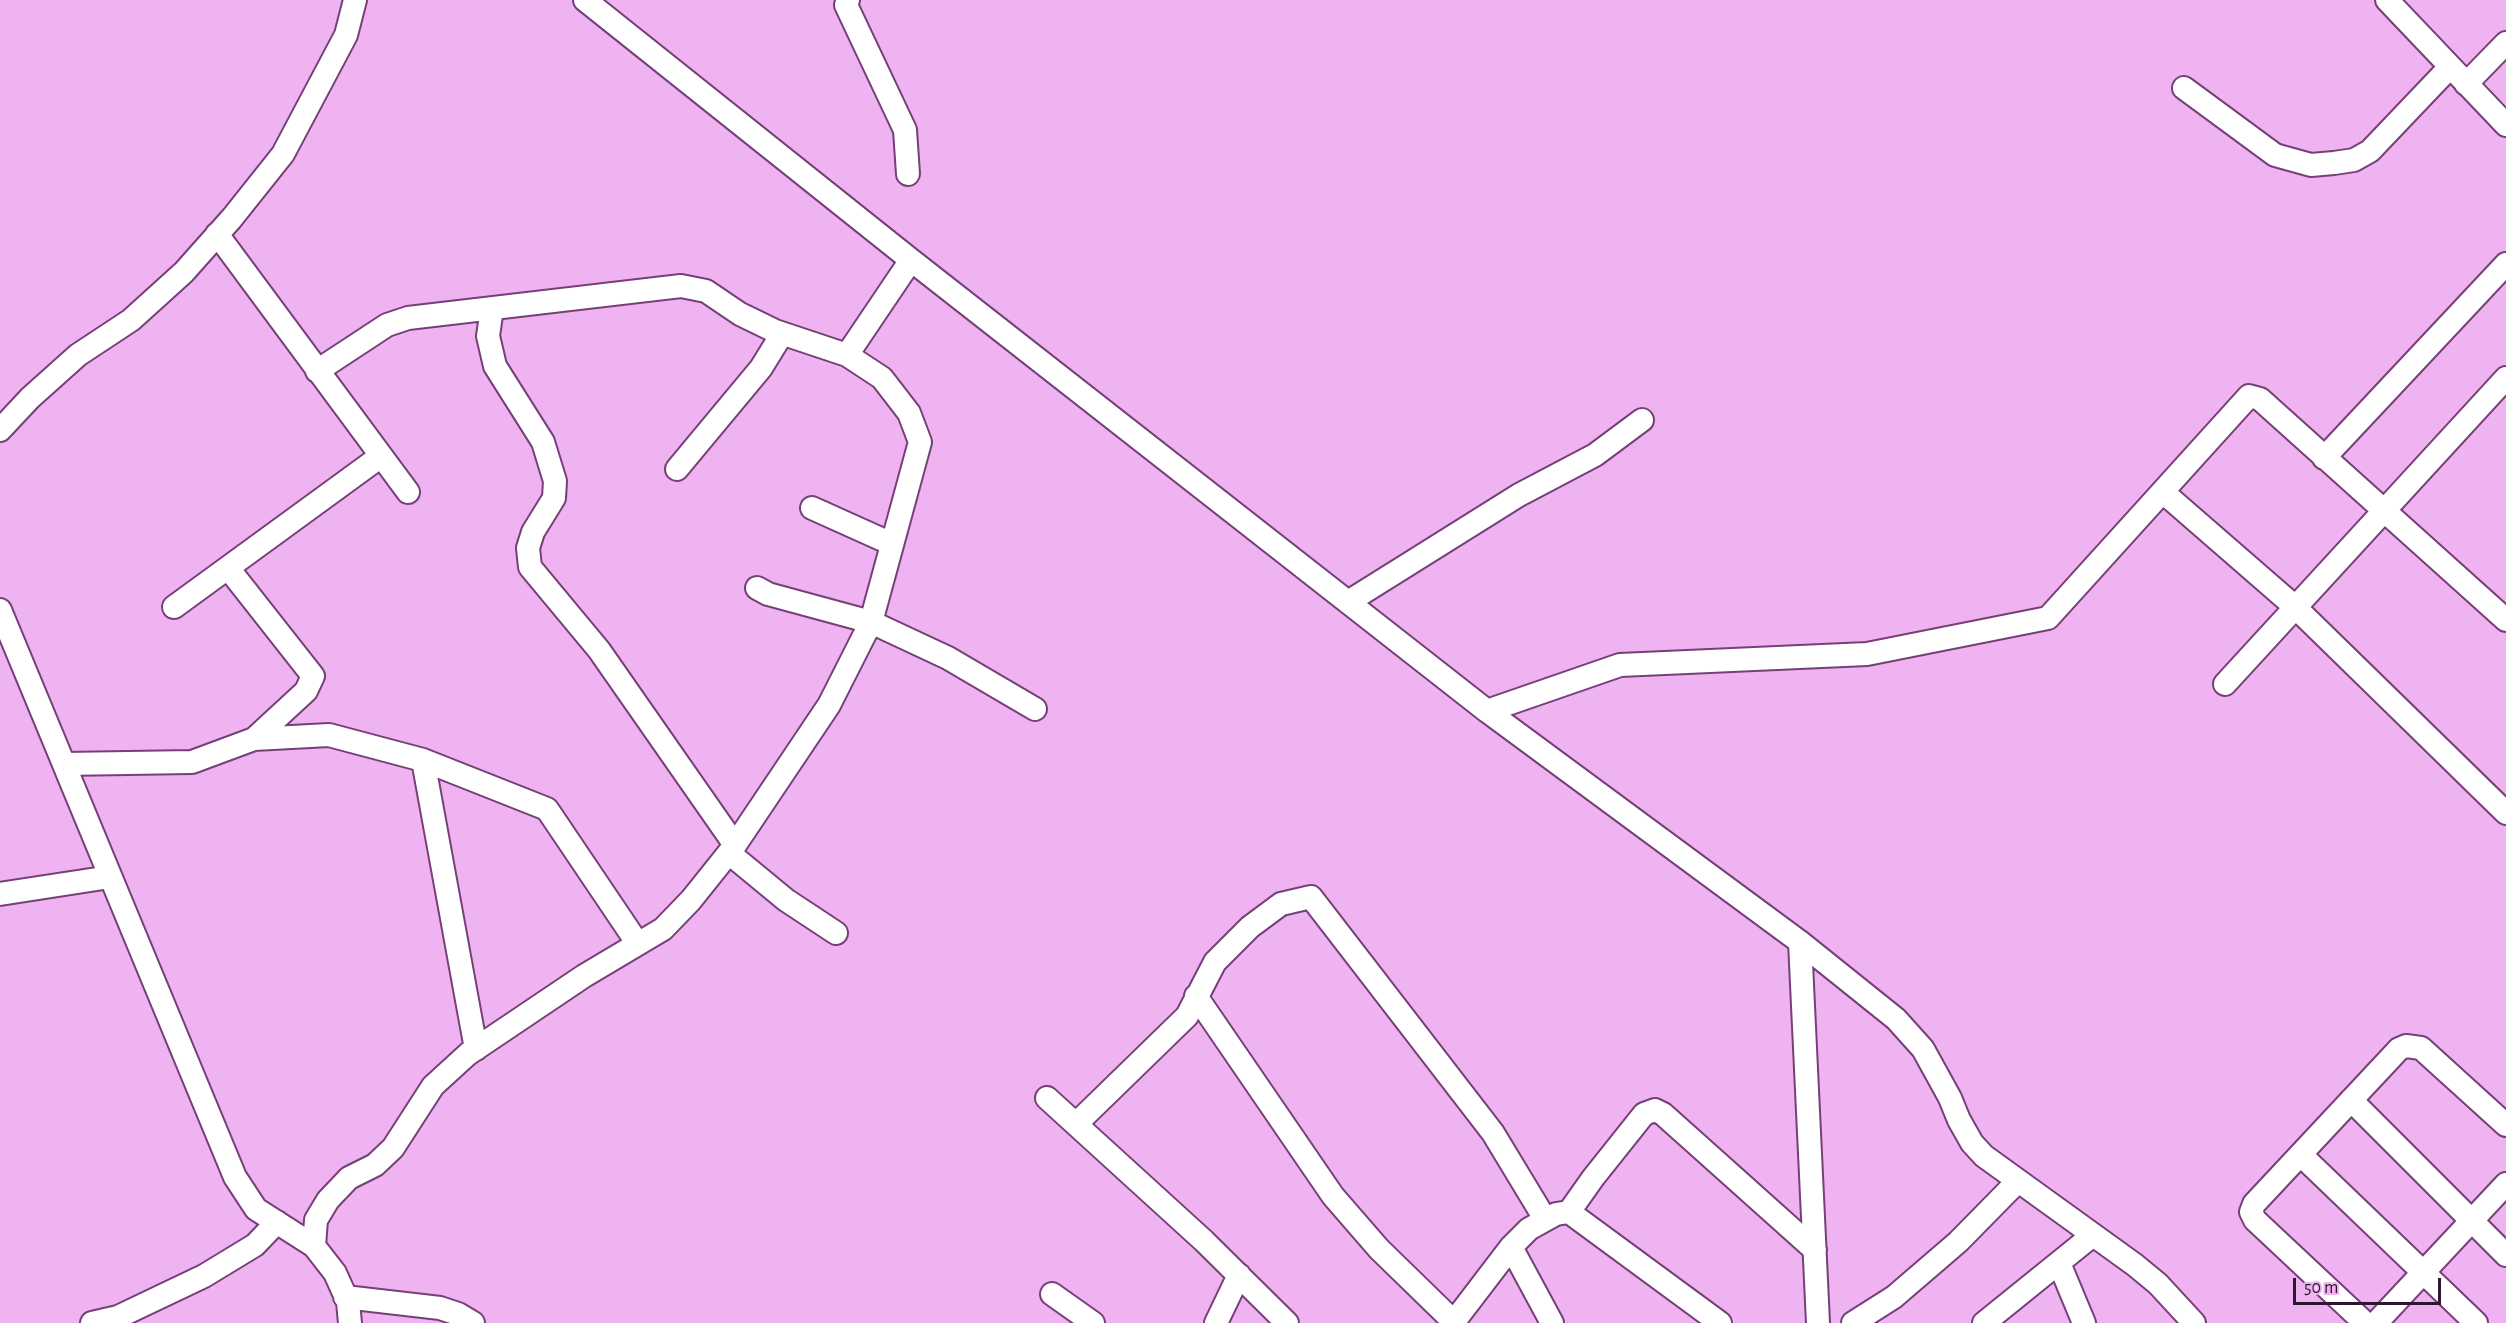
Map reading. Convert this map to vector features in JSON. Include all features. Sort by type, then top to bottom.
[{"type":"street","points":[[0,430],[30,398],[78,355],[130,321],[157,297],[184,272],[217,234],[283,154],[346,35],[355,0]]},
{"type":"street","points":[[585,0],[911,260],[1486,711],[1800,942],[1896,1020],[1923,1049],[1972,1143],[1984,1156],[2158,1284],[2194,1323]]},
{"type":"street","points":[[848,0],[846,5],[905,130],[908,174]]},
{"type":"street","points":[[2387,0],[2506,125]]},
{"type":"street","points":[[2466,84],[2506,43]]},
{"type":"street","points":[[2184,88],[2275,155],[2311,165],[2354,160],[2370,151],[2450,67]]},
{"type":"street","points":[[217,234],[408,492]]},
{"type":"street","points":[[847,355],[911,260]]},
{"type":"street","points":[[2324,458],[2506,264]]},
{"type":"street","points":[[314,1246],[316,1220],[328,1200],[349,1178],[375,1165],[393,1148],[433,1086],[476,1049],[584,976],[663,929],[692,900],[732,849],[829,705],[871,622],[920,442],[909,413],[882,378],[847,355],[782,334],[740,314],[706,291],[681,286],[408,318],[387,325],[317,371]]},
{"type":"street","points":[[492,308],[488,336],[495,366],[543,442],[555,482],[554,498],[533,532],[528,548],[530,567],[598,650],[732,849],[786,900],[836,933]]},
{"type":"street","points":[[676,468],[760,368],[782,334]]},
{"type":"street","points":[[2225,684],[2294,606],[2506,378]]},
{"type":"street","points":[[1486,711],[1620,665],[1867,654],[2048,618],[2164,493],[2249,396],[2260,399],[2324,458],[2385,509],[2506,621]]},
{"type":"street","points":[[1348,602],[1519,495],[1595,455],[1642,420]]},
{"type":"street","points":[[174,607],[381,456]]},
{"type":"street","points":[[2164,493],[2294,606],[2506,813]]},
{"type":"street","points":[[812,508],[892,544]]},
{"type":"street","points":[[228,568],[313,676],[306,692],[254,739]]},
{"type":"street","points":[[757,588],[768,594],[871,622],[948,658],[1035,709]]},
{"type":"street","points":[[0,610],[235,1177],[256,1209],[314,1246],[335,1273],[345,1297],[350,1323]]},
{"type":"street","points":[[64,764],[192,762],[254,739],[329,735],[423,760],[547,809],[638,944]]},
{"type":"street","points":[[423,760],[476,1049]]},
{"type":"street","points":[[0,894],[111,877]]},
{"type":"street","points":[[1076,1125],[1187,1016],[1215,962],[1250,927],[1281,904],[1311,897],[1493,1133],[1545,1219]]},
{"type":"street","points":[[1800,942],[1818,1323]]},
{"type":"street","points":[[1196,996],[1333,1196],[1379,1249],[1453,1322],[1511,1247],[1529,1229],[1545,1219],[1569,1212],[1644,1114],[1655,1110],[1663,1114],[1815,1250]]},
{"type":"street","points":[[2365,1323],[2255,1220],[2251,1212],[2254,1204],[2399,1049],[2414,1045],[2421,1048],[2506,1125]]},
{"type":"street","points":[[1047,1098],[1239,1275],[1287,1323]]},
{"type":"street","points":[[2351,1100],[2506,1255]]},
{"type":"street","points":[[2301,1155],[2476,1323]]},
{"type":"street","points":[[1853,1323],[1894,1297],[1958,1242],[2018,1181]]},
{"type":"street","points":[[2376,1323],[2506,1184]]},
{"type":"street","points":[[1569,1212],[1720,1323]]},
{"type":"street","points":[[92,1323],[118,1317],[204,1276],[255,1245],[277,1222]]},
{"type":"street","points":[[1984,1323],[2093,1235]]},
{"type":"street","points":[[1511,1247],[1552,1323]]},
{"type":"street","points":[[2059,1263],[2084,1323]]},
{"type":"street","points":[[1216,1323],[1239,1275]]},
{"type":"street","points":[[1052,1294],[1093,1323]]},
{"type":"street","points":[[345,1297],[440,1308],[458,1314],[473,1323]]}]
